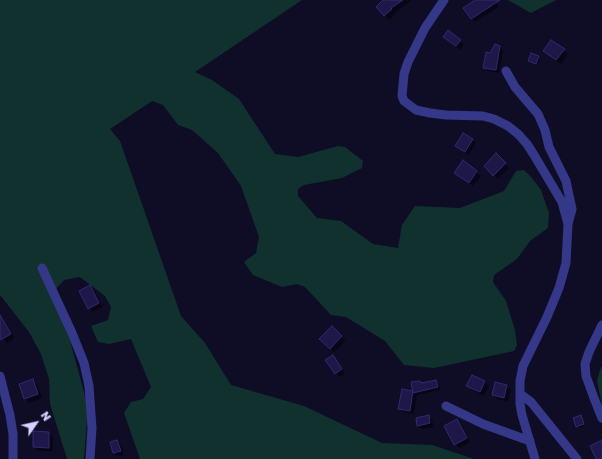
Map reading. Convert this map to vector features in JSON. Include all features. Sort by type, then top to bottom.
[{"type":"street","points":[[444,0],[425,28],[408,62],[404,74],[402,96],[404,101],[416,110],[446,115],[483,116],[494,119],[508,126],[518,134],[534,155],[562,202],[568,224]]},
{"type":"street","points":[[506,71],[516,87],[538,114],[549,147],[566,181],[572,209],[568,224],[566,263],[559,288],[547,317],[523,366],[520,380],[520,404],[522,415],[535,459]]},
{"type":"street","points":[[42,268],[84,363],[89,386],[92,421],[90,459]]},
{"type":"street","points":[[602,325],[585,364],[586,376],[602,418]]},
{"type":"street","points":[[0,376],[10,414],[13,434],[13,459]]},
{"type":"street","points":[[520,394],[531,402],[577,459]]},
{"type":"street","points":[[446,406],[483,424],[530,441]]},
{"type":"green space","points":[[0,0],[302,0],[195,72],[212,80],[239,99],[275,154],[298,157],[338,146],[345,147],[363,161],[362,168],[342,178],[304,185],[298,189],[298,196],[317,218],[341,221],[373,244],[398,248],[402,225],[415,206],[460,208],[504,191],[516,171],[524,170],[541,190],[549,213],[548,228],[530,241],[517,259],[494,275],[493,282],[506,301],[515,330],[517,345],[514,351],[434,368],[404,365],[385,341],[346,317],[331,315],[305,287],[297,284],[282,287],[253,275],[244,262],[256,253],[259,237],[241,186],[218,153],[192,130],[178,125],[163,105],[152,101],[110,129],[120,141],[181,316],[205,343],[231,385],[304,406],[382,443],[432,445],[474,459],[140,459],[124,413],[131,402],[143,399],[151,387],[131,339],[109,344],[98,342],[91,326],[108,320],[111,307],[105,296],[80,277],[64,280],[56,289],[88,407],[84,459],[67,459],[50,404],[49,379],[41,354],[29,332],[0,295]]},
{"type":"green space","points":[[508,0],[556,0],[531,13]]},
{"type":"green space","points":[[602,366],[602,405],[597,381]]},
{"type":"building","points":[[383,0],[403,0],[391,8],[392,9],[384,16],[376,7]]},
{"type":"building","points":[[475,0],[500,0],[471,19],[463,8]]},
{"type":"building","points":[[448,30],[461,40],[456,46],[443,37]]},
{"type":"building","points":[[551,40],[565,49],[556,60],[543,51]]},
{"type":"building","points":[[495,44],[500,46],[496,70],[483,68],[486,52],[490,53]]},
{"type":"building","points":[[531,53],[539,56],[536,64],[528,61]]},
{"type":"building","points":[[463,133],[473,139],[465,152],[455,146]]},
{"type":"building","points":[[496,153],[506,163],[493,176],[484,166]]},
{"type":"building","points":[[463,160],[477,171],[469,183],[454,173]]},
{"type":"building","points":[[90,285],[99,303],[88,309],[79,291]]},
{"type":"building","points":[[0,315],[11,334],[0,340]]},
{"type":"building","points":[[332,326],[342,336],[330,349],[319,339]]},
{"type":"building","points":[[333,355],[342,369],[335,374],[325,360]]},
{"type":"building","points":[[472,375],[485,381],[480,392],[466,386]]},
{"type":"building","points":[[33,379],[38,394],[24,399],[19,384]]},
{"type":"building","points":[[436,380],[438,387],[413,393],[411,382],[420,381],[421,383]]},
{"type":"building","points":[[495,382],[507,385],[504,398],[492,395]]},
{"type":"building","points":[[402,389],[413,391],[410,411],[398,409]]},
{"type":"building","points":[[429,415],[430,423],[417,426],[416,418]]},
{"type":"building","points":[[581,415],[584,424],[576,427],[573,418]]},
{"type":"building","points":[[457,419],[467,438],[454,445],[444,426]]},
{"type":"building","points":[[33,431],[49,432],[49,448],[33,447]]},
{"type":"building","points":[[117,440],[121,451],[113,453],[110,442]]},
{"type":"building","points":[[602,440],[602,459],[596,459],[590,446]]}]
